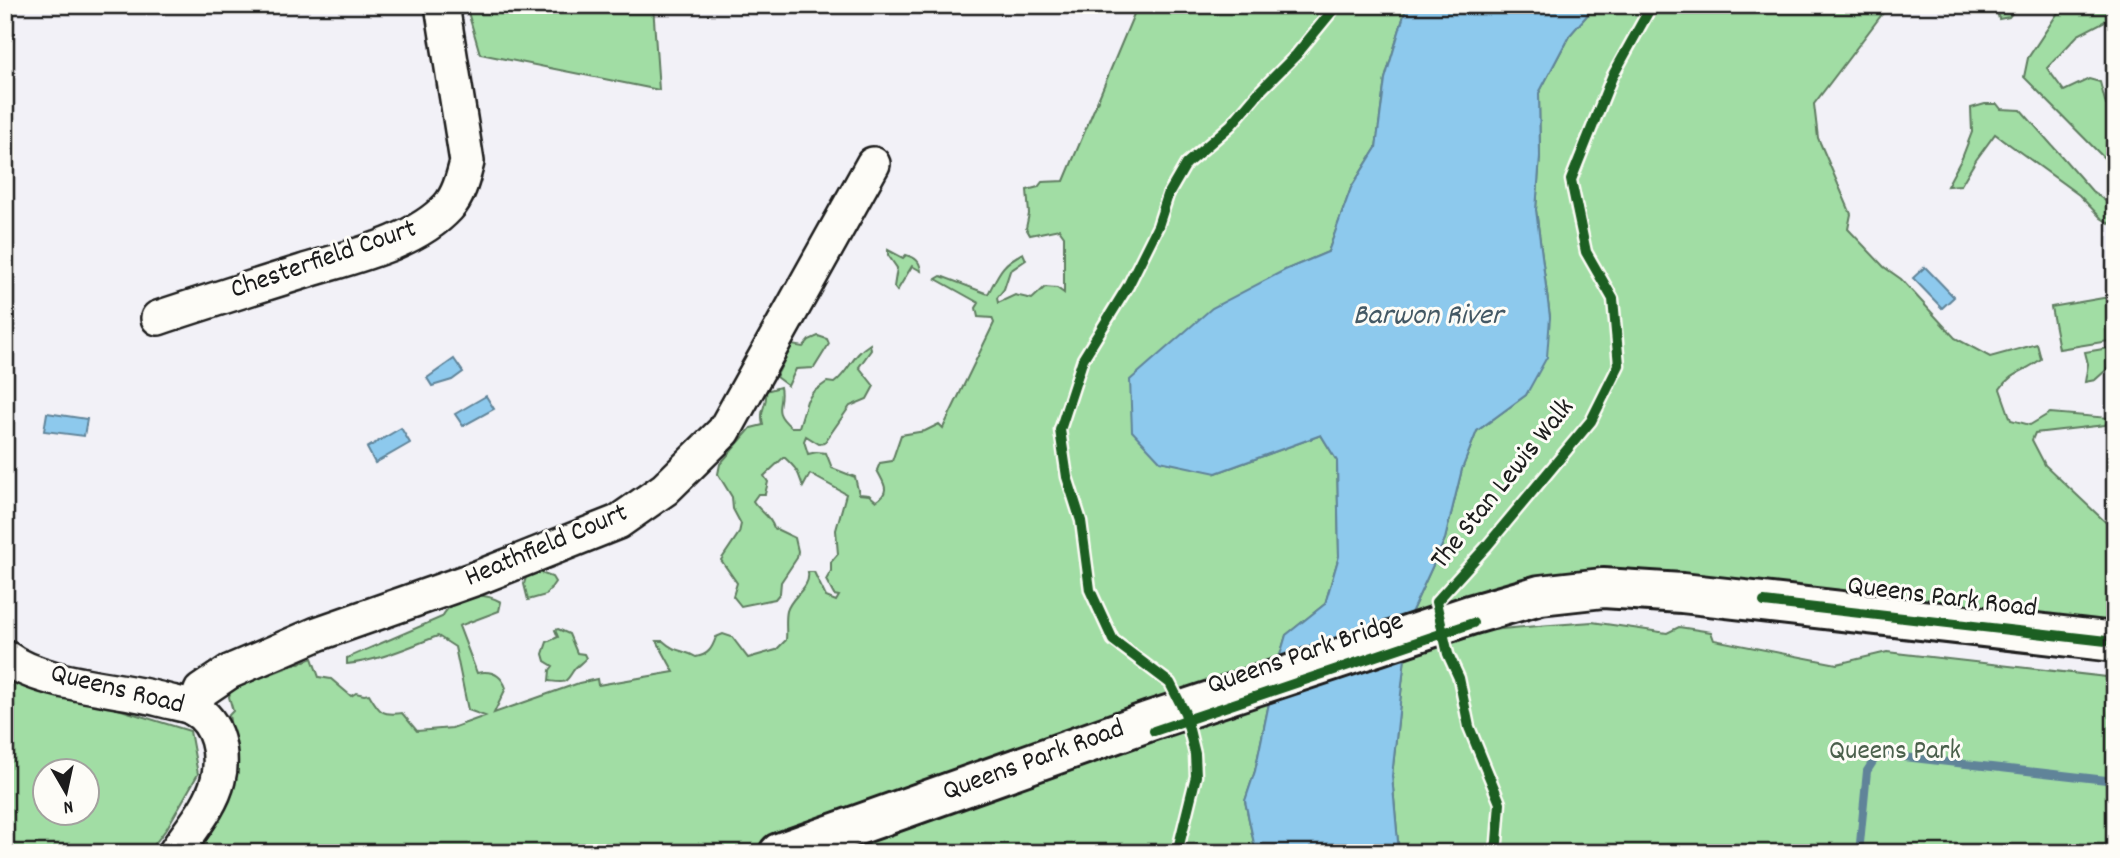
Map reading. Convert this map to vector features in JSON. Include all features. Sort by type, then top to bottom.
[{"type":"main road","name":"Queens Park Road","points":[[779,853],[1150,721],[1470,615],[1541,595],[1603,588],[1682,593],[2115,642]]},
{"type":"street","name":"Chesterfield Court","points":[[158,318],[370,250],[414,233],[450,205],[461,184],[467,162],[442,5]]},
{"type":"street","name":"Heathfield Court","points":[[194,709],[201,691],[229,672],[317,634],[477,578],[618,522],[665,489],[724,431],[873,164]]},
{"type":"street","name":"Queens Road","points":[[5,657],[18,667],[76,683],[150,696],[194,709],[212,725],[220,752],[218,780],[208,804],[175,853]]},
{"type":"green space","points":[[466,5],[653,5],[659,90],[480,54]]},
{"type":"green space","points":[[1116,5],[1407,5],[1385,79],[1376,148],[1351,188],[1328,252],[1285,270],[1216,473],[1321,435],[1337,461],[1339,556],[1325,604],[1286,635],[1276,669],[1255,771],[1245,801],[1256,853],[198,853],[215,827],[237,766],[229,715],[233,711],[229,697],[232,684],[242,685],[312,658],[319,677],[331,679],[351,696],[356,693],[369,694],[381,711],[389,714],[402,713],[417,731],[452,728],[485,716],[468,710],[455,647],[438,636],[370,660],[347,664],[347,658],[442,617],[460,599],[476,596],[493,598],[501,602],[499,611],[459,626],[477,673],[495,674],[506,688],[494,713],[579,683],[597,679],[598,685],[674,672],[657,641],[663,641],[696,657],[707,653],[716,637],[723,634],[732,637],[748,658],[776,650],[786,640],[787,611],[807,583],[808,572],[814,572],[826,597],[836,601],[839,596],[834,595],[826,580],[831,571],[831,562],[838,554],[836,530],[846,494],[810,474],[803,487],[792,464],[784,457],[764,476],[768,482],[765,494],[758,494],[753,501],[774,528],[795,538],[797,558],[781,582],[780,593],[775,599],[741,606],[733,596],[737,583],[721,560],[739,533],[741,524],[733,509],[732,497],[718,474],[720,464],[751,428],[763,425],[766,391],[780,387],[781,416],[791,427],[799,427],[807,401],[813,392],[827,382],[834,383],[870,344],[871,350],[859,367],[874,386],[867,399],[850,406],[824,443],[819,444],[806,436],[804,441],[808,454],[826,453],[832,468],[855,477],[859,494],[869,495],[876,501],[885,490],[877,470],[880,463],[892,461],[901,435],[925,431],[939,424],[943,428],[994,323],[992,318],[978,317],[976,308],[979,303],[936,279],[941,276],[988,294],[1005,265],[1023,253],[1026,260],[1010,271],[1004,289],[997,298],[998,303],[1015,295],[1032,299],[1045,287],[1057,288],[1064,293],[1064,236],[1059,229],[1030,235],[1026,228],[1029,214],[1027,190],[1038,187],[1042,182],[1064,181],[1134,14]]},
{"type":"green space","points":[[1596,5],[1889,5],[1814,104],[1818,138],[1851,214],[1848,229],[1884,267],[1901,279],[1955,338],[1990,357],[2037,344],[2041,359],[2014,375],[2000,389],[2011,420],[2030,425],[2050,413],[2110,418],[2105,425],[2035,433],[2032,440],[2045,465],[2115,531],[2115,632],[1716,583],[1405,626],[1445,539],[1462,469],[1477,431],[1526,395],[1550,317],[1536,210],[1540,156],[1539,93],[1569,36]]},
{"type":"green space","points":[[1995,5],[2018,5],[2009,17],[1999,19]]},
{"type":"green space","points":[[2063,5],[2115,5],[2115,16],[2078,35],[2047,68],[2064,91],[2089,79],[2100,82],[2106,105],[2115,112],[2115,169],[2024,77],[2028,58]]},
{"type":"green space","points":[[1997,104],[2001,109],[2021,110],[2092,191],[2115,208],[2115,227],[2101,218],[2079,195],[1995,134],[1961,185],[1947,186],[1972,132],[1971,108]]},
{"type":"green space","points":[[888,250],[903,258],[906,255],[912,257],[918,262],[921,271],[912,266],[897,291],[894,287],[897,268],[888,255]]},
{"type":"green space","points":[[2115,296],[2115,340],[2059,349],[2051,307]]},
{"type":"green space","points":[[818,336],[827,339],[829,344],[814,368],[796,369],[788,386],[776,377],[792,345],[803,347]]},
{"type":"green space","points":[[2115,347],[2115,362],[2095,380],[2085,382],[2088,364],[2085,352]]},
{"type":"green space","points":[[535,571],[552,577],[555,582],[546,595],[528,600],[524,584],[527,574]]},
{"type":"green space","name":"Queens Park","points":[[1592,622],[1667,633],[1679,627],[1711,632],[1714,640],[1837,664],[1887,652],[2115,678],[2115,853],[1399,853],[1392,776],[1406,648],[1475,632]]},
{"type":"green space","points":[[555,630],[569,634],[577,653],[584,654],[586,658],[562,682],[549,681],[553,666],[545,661],[543,654],[547,642],[558,637]]},
{"type":"green space","points":[[13,677],[190,731],[198,774],[167,828],[148,853],[5,853],[5,695]]},
{"type":"water","name":"Barwon River","points":[[1407,5],[1596,5],[1569,36],[1539,93],[1540,156],[1536,210],[1550,317],[1547,357],[1526,395],[1477,431],[1462,469],[1445,539],[1405,626],[1406,648],[1392,776],[1399,853],[1256,853],[1245,801],[1255,771],[1276,669],[1286,635],[1325,604],[1339,556],[1337,461],[1321,435],[1216,473],[1160,461],[1132,431],[1130,380],[1212,308],[1285,270],[1328,252],[1351,188],[1376,148],[1385,79]]},
{"type":"water","points":[[1925,267],[1954,297],[1942,308],[1913,278]]},
{"type":"water","points":[[454,359],[463,372],[452,380],[432,386],[427,378]]},
{"type":"water","points":[[486,396],[494,409],[463,426],[455,414]]},
{"type":"water","points":[[47,413],[87,419],[84,436],[44,431]]},
{"type":"water","points":[[401,428],[410,443],[375,463],[367,448]]},
{"type":"waterway","points":[[1860,843],[1867,771],[1878,754],[2115,781]]},
{"type":"cycle path","points":[[1177,853],[1196,776],[1195,754],[1185,713],[1170,683],[1113,640],[1090,590],[1081,521],[1067,477],[1060,430],[1083,359],[1128,286],[1158,226],[1168,195],[1186,164],[1231,125],[1296,55],[1337,5]]},
{"type":"cycle path","name":"The Stan Lewis Walk","points":[[1494,853],[1500,803],[1469,727],[1459,678],[1448,654],[1436,602],[1486,547],[1591,421],[1619,365],[1613,299],[1586,252],[1571,180],[1612,77],[1652,5]]},
{"type":"cycle path","points":[[1764,602],[2115,642]]},
{"type":"cycle path","name":"Queens Park Bridge","points":[[1154,731],[1473,623]]}]
